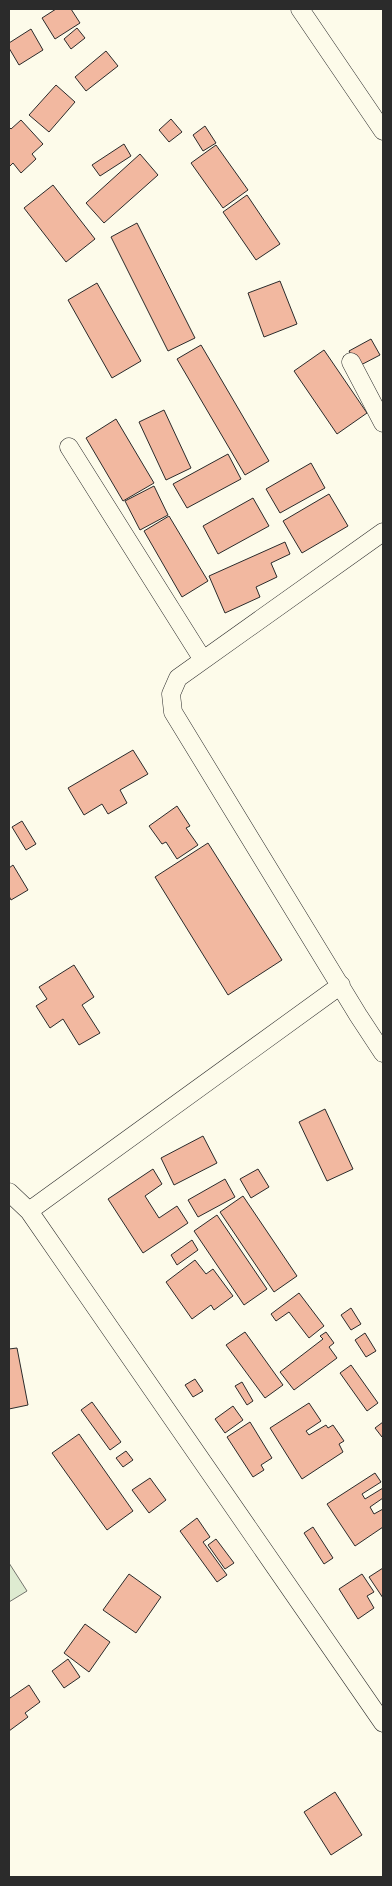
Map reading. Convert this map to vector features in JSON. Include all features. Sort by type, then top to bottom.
[{"type":"street","points":[[300,9],[383,131]]},
{"type":"street","points":[[351,362],[383,423]]},
{"type":"street","points":[[69,447],[203,660]]},
{"type":"street","points":[[383,532],[178,678],[171,694],[173,712],[383,1053]]},
{"type":"street","points":[[29,1211],[341,985]]},
{"type":"street","points":[[9,1192],[29,1211],[383,1723]]},
{"type":"green space","points":[[9,1563],[27,1591],[9,1602]]},
{"type":"building","points":[[56,9],[71,9],[80,23],[55,39],[42,18]]},
{"type":"building","points":[[77,28],[85,38],[71,49],[64,39]]},
{"type":"building","points":[[31,29],[43,50],[19,65],[9,48],[9,43]]},
{"type":"building","points":[[106,51],[118,66],[86,91],[75,77]]},
{"type":"building","points":[[56,85],[75,102],[49,132],[29,115]]},
{"type":"building","points":[[171,119],[182,132],[169,142],[159,130]]},
{"type":"building","points":[[21,120],[43,144],[32,154],[36,159],[21,173],[13,163],[9,167],[9,127],[11,129]]},
{"type":"building","points":[[205,126],[216,143],[203,151],[193,135]]},
{"type":"building","points":[[124,144],[131,156],[100,176],[92,165]]},
{"type":"building","points":[[216,145],[248,190],[223,208],[191,163]]},
{"type":"building","points":[[140,154],[158,175],[104,223],[86,203]]},
{"type":"building","points":[[53,185],[95,239],[66,262],[24,208]]},
{"type":"building","points":[[247,195],[280,244],[256,260],[223,212]]},
{"type":"building","points":[[137,223],[195,338],[168,351],[111,237]]},
{"type":"building","points":[[280,281],[297,324],[264,337],[248,293]]},
{"type":"building","points":[[97,283],[141,361],[112,378],[68,300]]},
{"type":"building","points":[[371,339],[380,355],[357,367],[349,351]]},
{"type":"building","points":[[201,345],[269,461],[245,475],[177,359]]},
{"type":"building","points":[[324,350],[367,413],[337,434],[294,371]]},
{"type":"building","points":[[164,410],[191,468],[166,480],[139,422]]},
{"type":"building","points":[[116,419],[154,483],[123,501],[86,438]]},
{"type":"building","points":[[228,454],[241,479],[187,508],[173,484]]},
{"type":"building","points":[[311,463],[325,488],[280,513],[266,489]]},
{"type":"building","points":[[154,486],[168,515],[140,530],[125,501]]},
{"type":"building","points":[[329,494],[348,526],[302,553],[283,521]]},
{"type":"building","points":[[253,498],[269,526],[218,554],[203,526]]},
{"type":"building","points":[[169,516],[208,581],[182,597],[144,531]]},
{"type":"building","points":[[285,542],[290,554],[271,563],[277,577],[256,587],[260,597],[225,613],[209,576]]},
{"type":"building","points":[[133,750],[148,774],[120,790],[127,803],[108,814],[102,804],[84,815],[68,788]]},
{"type":"building","points":[[177,806],[190,826],[186,828],[198,845],[177,859],[166,842],[162,844],[149,826]]},
{"type":"building","points":[[22,821],[36,844],[26,850],[12,827]]},
{"type":"building","points":[[208,843],[282,960],[228,995],[155,877]]},
{"type":"building","points":[[13,865],[28,890],[11,900],[9,896],[9,868]]},
{"type":"building","points":[[74,965],[94,997],[82,1005],[100,1033],[79,1045],[63,1019],[50,1028],[36,1006],[47,999],[39,987]]},
{"type":"building","points":[[325,1109],[353,1169],[327,1181],[299,1122]]},
{"type":"building","points":[[203,1136],[217,1163],[174,1185],[161,1158]]},
{"type":"building","points":[[153,1169],[162,1184],[145,1196],[159,1218],[177,1206],[188,1223],[143,1253],[108,1199]]},
{"type":"building","points":[[258,1169],[269,1187],[251,1198],[240,1179]]},
{"type":"building","points":[[225,1179],[235,1197],[198,1217],[188,1200]]},
{"type":"building","points":[[243,1196],[297,1276],[274,1292],[220,1212]]},
{"type":"building","points":[[217,1215],[267,1289],[244,1305],[194,1231]]},
{"type":"building","points":[[192,1240],[198,1250],[177,1265],[171,1255]]},
{"type":"building","points":[[195,1260],[206,1274],[213,1269],[233,1296],[214,1310],[211,1305],[192,1319],[166,1282]]},
{"type":"building","points":[[299,1293],[324,1326],[309,1338],[289,1312],[276,1321],[271,1314]]},
{"type":"building","points":[[351,1308],[361,1324],[351,1330],[341,1315]]},
{"type":"building","points":[[245,1332],[283,1385],[265,1398],[226,1345]]},
{"type":"building","points":[[326,1332],[334,1343],[329,1347],[337,1358],[294,1390],[280,1372],[323,1339],[320,1336]]},
{"type":"building","points":[[365,1333],[376,1351],[366,1357],[355,1340]]},
{"type":"building","points":[[17,1348],[28,1405],[9,1409],[9,1349]]},
{"type":"building","points":[[351,1365],[378,1403],[367,1411],[340,1373]]},
{"type":"building","points":[[195,1379],[203,1391],[193,1397],[185,1385]]},
{"type":"building","points":[[242,1382],[253,1401],[247,1405],[235,1386]]},
{"type":"building","points":[[92,1402],[121,1442],[110,1450],[81,1410]]},
{"type":"building","points":[[309,1403],[321,1421],[306,1431],[309,1435],[326,1425],[328,1428],[333,1425],[344,1441],[339,1444],[343,1452],[302,1479],[270,1428]]},
{"type":"building","points":[[233,1406],[243,1420],[225,1433],[215,1419]]},
{"type":"building","points":[[250,1422],[272,1458],[261,1465],[264,1470],[253,1477],[227,1437]]},
{"type":"building","points":[[383,1422],[383,1437],[382,1437],[375,1428]]},
{"type":"building","points":[[79,1434],[133,1511],[107,1530],[52,1453]]},
{"type":"building","points":[[126,1451],[133,1460],[123,1467],[116,1458]]},
{"type":"building","points":[[375,1473],[381,1482],[362,1494],[365,1499],[383,1488],[383,1498],[370,1507],[374,1514],[383,1509],[383,1527],[355,1546],[327,1504]]},
{"type":"building","points":[[150,1478],[166,1500],[149,1513],[132,1490]]},
{"type":"building","points":[[197,1518],[210,1537],[203,1542],[227,1575],[217,1582],[180,1531]]},
{"type":"building","points":[[313,1527],[333,1558],[324,1564],[304,1533]]},
{"type":"building","points":[[216,1539],[234,1563],[225,1569],[208,1545]]},
{"type":"building","points":[[383,1568],[383,1598],[369,1577]]},
{"type":"building","points":[[129,1574],[161,1597],[136,1633],[103,1610]]},
{"type":"building","points":[[362,1574],[374,1592],[367,1596],[374,1608],[358,1619],[339,1589]]},
{"type":"building","points":[[85,1624],[110,1642],[89,1672],[64,1653]]},
{"type":"building","points":[[68,1659],[80,1677],[64,1688],[52,1671]]},
{"type":"building","points":[[29,1685],[40,1702],[25,1713],[28,1717],[9,1731],[9,1696],[10,1698]]},
{"type":"building","points":[[335,1792],[362,1835],[331,1855],[304,1812]]}]
